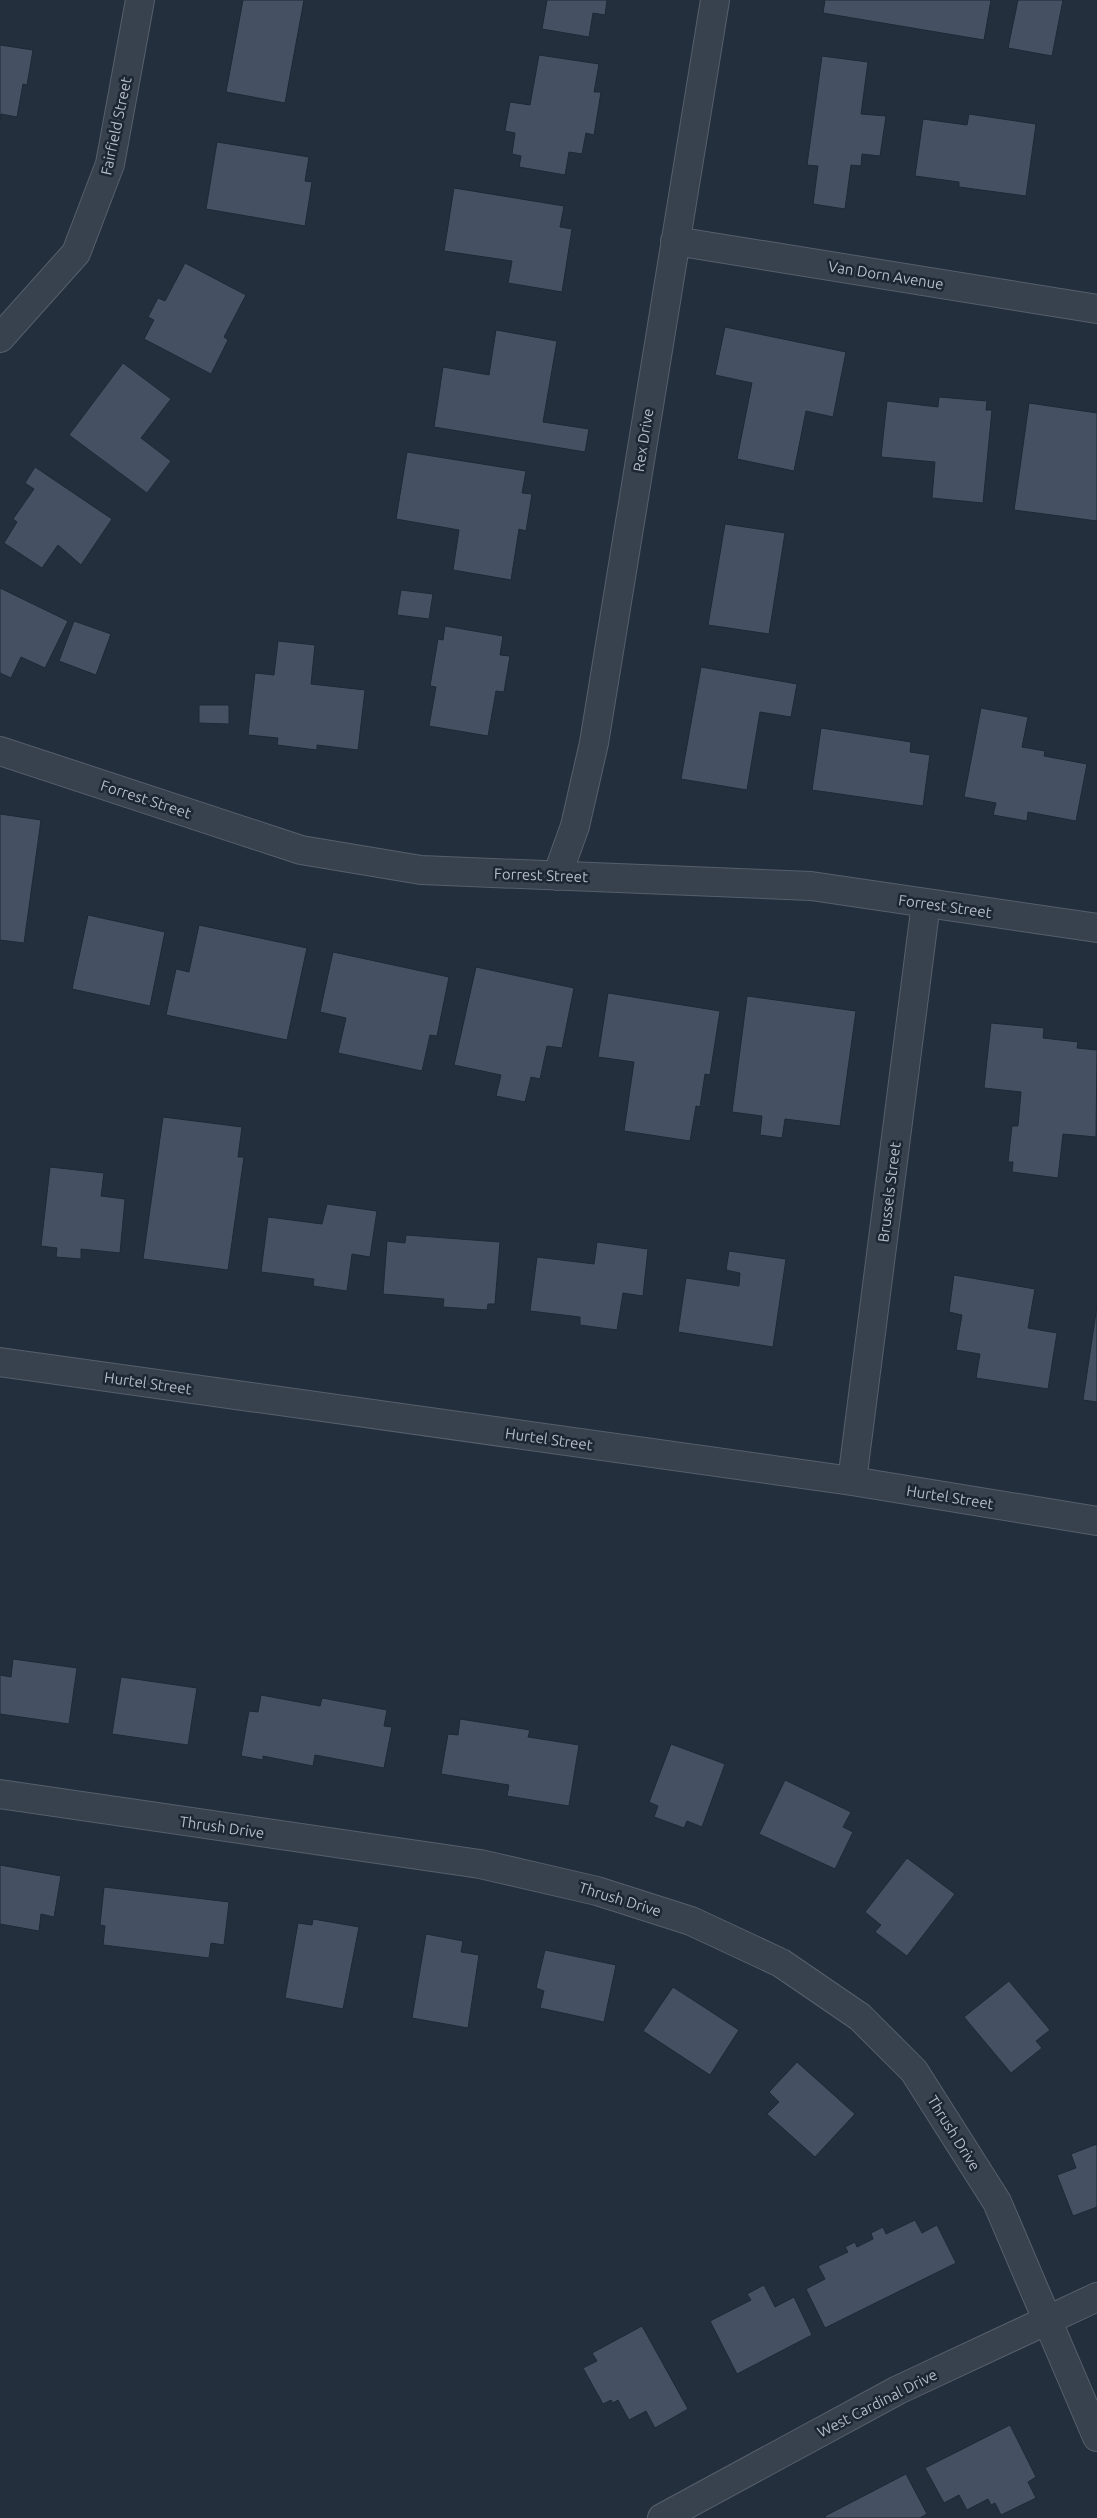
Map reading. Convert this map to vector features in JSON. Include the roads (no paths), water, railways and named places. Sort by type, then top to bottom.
[{"type":"street","name":"Fairfield Street","points":[[0,338],[76,253],[110,164],[140,0]]},
{"type":"street","name":"Rex Drive","points":[[557,876],[575,826],[594,743],[674,241],[715,0]]},
{"type":"street","name":"Van Dorn Avenue","points":[[674,241],[1097,309]]},
{"type":"street","name":"Forrest Street","points":[[0,751],[302,850],[421,870],[811,886],[1097,928]]},
{"type":"street","name":"Brussels Street","points":[[852,1481],[926,903]]},
{"type":"street","name":"Hurtel Street","points":[[0,1362],[852,1481],[1097,1521]]},
{"type":"street","name":"Thrush Drive","points":[[0,1794],[480,1864],[597,1890],[682,1918],[781,1963],[860,2017],[914,2071],[998,2202],[1097,2437]]},
{"type":"street","name":"West Cardinal Drive","points":[[662,2518],[898,2390],[1097,2297]]}]
